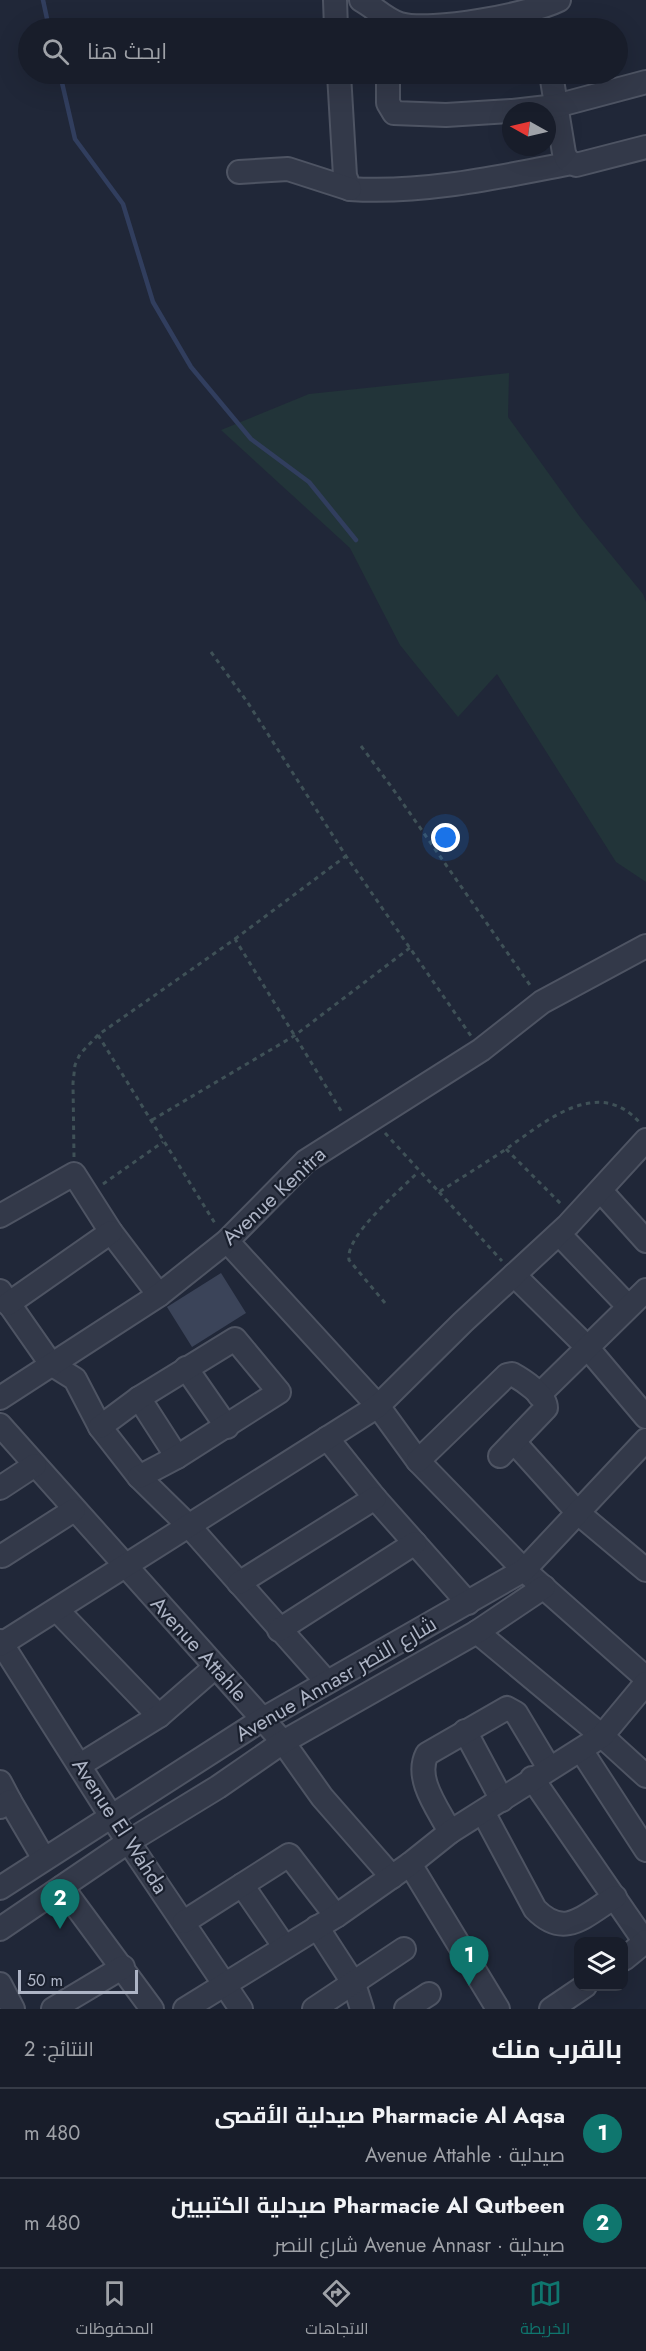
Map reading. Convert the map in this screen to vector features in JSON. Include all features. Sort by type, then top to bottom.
[{"type":"street","points":[[334,0],[335,18]]},
{"type":"street","points":[[361,0],[381,18]]},
{"type":"street","points":[[501,18],[548,13]]},
{"type":"street","points":[[572,164],[564,153],[556,106],[646,82]]},
{"type":"street","points":[[340,84],[345,176],[350,189]]},
{"type":"street","points":[[388,84],[388,103],[394,113],[446,115],[502,112]]},
{"type":"street","points":[[553,84],[555,102]]},
{"type":"street","points":[[240,172],[288,169],[350,189],[373,190],[487,180],[576,165],[646,147]]},
{"type":"street","name":"Avenue Kenitra","points":[[0,1398],[159,1295],[227,1241],[306,1161],[372,1117],[481,1050],[542,1002],[646,946]]},
{"type":"street","points":[[0,1643],[57,1610],[378,1406],[559,1234],[646,1140]]},
{"type":"street","points":[[0,1216],[74,1174],[111,1232],[159,1295]]},
{"type":"street","points":[[601,1191],[646,1241]]},
{"type":"street","points":[[111,1232],[4,1298],[51,1364],[75,1379],[100,1427],[139,1477],[189,1526],[326,1681]]},
{"type":"street","points":[[559,1234],[628,1306]]},
{"type":"street","points":[[227,1241],[378,1406],[418,1461],[524,1570],[646,1678]]},
{"type":"street","points":[[514,1275],[586,1346],[646,1417]]},
{"type":"street","points":[[539,1395],[586,1346],[646,1290]]},
{"type":"street","points":[[100,1427],[139,1398],[235,1339],[279,1392],[177,1457],[139,1477]]},
{"type":"street","points":[[186,1368],[226,1427]]},
{"type":"street","points":[[418,1461],[507,1374],[517,1376],[546,1403],[545,1410],[507,1449],[578,1513],[644,1566]]},
{"type":"street","points":[[139,1398],[177,1457]]},
{"type":"street","name":"Avenue Attahle","points":[[0,1425],[214,1668],[284,1742],[322,1797],[392,1877]]},
{"type":"street","points":[[327,1437],[375,1498],[468,1603]]},
{"type":"street","name":"Avenue Annasr شارع النصر","points":[[0,1888],[263,1719],[524,1570],[646,1440]]},
{"type":"street","points":[[0,1488],[35,1465]]},
{"type":"street","points":[[239,1583],[375,1498]]},
{"type":"street","points":[[2,1556],[74,1510]]},
{"type":"street","points":[[279,1630],[415,1543]]},
{"type":"street","name":"Avenue Annasr شارع النصر","points":[[0,1929],[128,1842],[218,1787],[284,1742],[477,1632],[544,1587]]},
{"type":"street","points":[[57,1610],[159,1716]]},
{"type":"street","points":[[477,1632],[602,1736],[646,1776]]},
{"type":"street","name":"Avenue El Wahda","points":[[0,1643],[128,1842],[241,2009]]},
{"type":"street","points":[[80,1765],[159,1716],[214,1668]]},
{"type":"street","points":[[185,2009],[284,1946],[327,1922],[410,1864],[450,1832],[493,1806],[540,1773],[602,1736],[646,1683]]},
{"type":"street","points":[[450,1832],[423,1778],[423,1761],[427,1754],[502,1709],[511,1709],[516,1713],[540,1773],[615,1897],[639,1952]]},
{"type":"street","points":[[465,1731],[535,1909],[546,1920],[557,1925],[569,1925],[615,1897]]},
{"type":"street","points":[[581,1750],[646,1850]]},
{"type":"street","points":[[4,1797],[44,1858]]},
{"type":"street","points":[[184,1922],[289,1855],[327,1922],[354,1984],[362,2009]]},
{"type":"street","points":[[410,1864],[498,2009]]},
{"type":"street","points":[[242,1885],[284,1946]]},
{"type":"street","points":[[62,1887],[152,2009]]},
{"type":"street","points":[[314,2009],[404,1949]]},
{"type":"street","points":[[53,2009],[123,1967]]},
{"type":"street","points":[[0,1984],[14,2009]]},
{"type":"street","points":[[550,2009],[577,1991]]},
{"type":"street","points":[[406,2009],[429,1994]]},
{"type":"path","points":[[211,652],[248,703],[346,856],[481,1050]]},
{"type":"path","points":[[361,747],[400,798],[542,1002]]},
{"type":"path","points":[[74,1174],[73,1083],[75,1065],[80,1054],[98,1035],[235,939],[346,856]]},
{"type":"path","points":[[235,939],[353,1130]]},
{"type":"path","points":[[152,1120],[294,1036],[411,947]]},
{"type":"path","points":[[98,1035],[227,1241]]},
{"type":"path","points":[[439,1192],[506,1149],[540,1123],[584,1104],[611,1102],[623,1107],[646,1130]]},
{"type":"path","points":[[372,1117],[418,1172],[514,1275]]},
{"type":"path","points":[[87,1195],[163,1142]]},
{"type":"path","points":[[506,1149],[575,1217]]},
{"type":"path","points":[[385,1303],[349,1260],[347,1251],[358,1233],[418,1172]]},
{"type":"shaded area","points":[[509,373],[508,417],[580,517],[643,594],[646,602],[646,882],[616,862],[497,674],[458,717],[400,645],[350,548],[221,430],[309,394]]},
{"type":"building","points":[[221,1273],[246,1313],[192,1347],[167,1307]]},
{"type":"waterway","points":[[43,0],[47,18]]},
{"type":"waterway","points":[[62,84],[75,139],[123,204],[153,302],[191,367],[251,439],[309,482],[356,540]]},
{"type":"place","name":"Pharmacie Al Qutbeen صيدلية الكتبيين","points":[[60,1929]]},
{"type":"place","name":"Pharmacie Al Aqsa صيدلية الأقصى","points":[[469,1986]]}]
